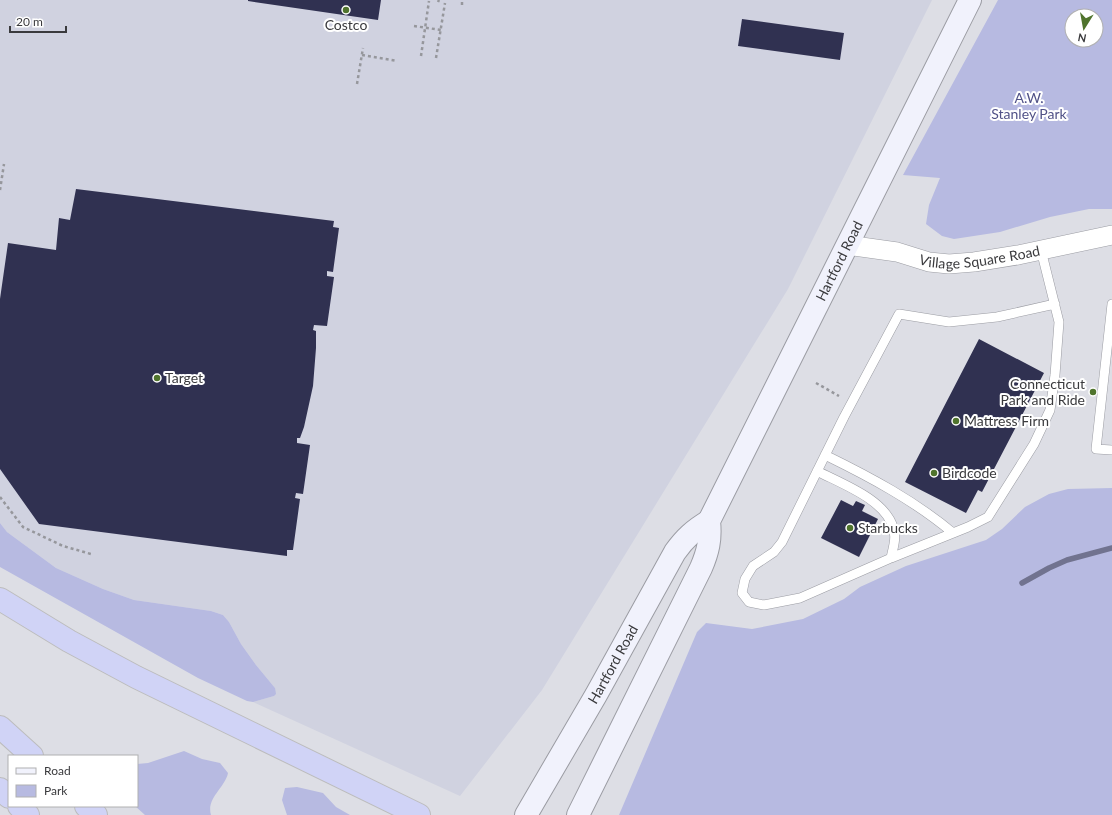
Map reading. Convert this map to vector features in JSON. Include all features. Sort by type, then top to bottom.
[{"type":"highway","points":[[0,599],[69,641],[136,677],[420,815]]},
{"type":"highway","points":[[0,727],[31,755]]},
{"type":"highway","points":[[0,789],[8,796]]},
{"type":"highway","points":[[20,807],[28,815]]},
{"type":"highway","points":[[87,807],[96,815]]},
{"type":"main road","name":"Hartford Road","points":[[526,815],[596,695],[675,552],[692,532],[709,521],[970,0]]},
{"type":"main road","name":"Hartford Road","points":[[578,815],[701,568],[709,544],[709,521]]},
{"type":"street","name":"Village Square Road","points":[[847,246],[897,252],[929,262],[949,264],[974,262],[1112,235]]},
{"type":"lane","points":[[1041,250],[1055,304],[1059,322],[1055,375],[1050,410],[1034,444],[988,517],[953,534],[891,558],[800,598],[764,605],[749,602],[742,594],[745,579],[753,566],[774,552],[782,542],[825,455],[899,314],[949,322],[997,317],[1055,304]]},
{"type":"lane","points":[[1112,304],[1096,449],[1112,450]]},
{"type":"lane","points":[[825,455],[874,479],[939,522],[953,534]]},
{"type":"lane","points":[[817,471],[867,497],[880,506],[894,528],[894,542],[891,558]]},
{"type":"path","points":[[462,0],[462,5]]},
{"type":"path","points":[[421,56],[429,1]]},
{"type":"path","points":[[436,58],[445,3]]},
{"type":"path","points":[[414,26],[441,30]]},
{"type":"path","points":[[358,84],[363,48]]},
{"type":"path","points":[[362,55],[397,61]]},
{"type":"path","points":[[0,190],[4,164]]},
{"type":"path","points":[[816,383],[853,401]]},
{"type":"path","points":[[0,497],[23,527],[63,546],[91,554]]},
{"type":"shaded area","points":[[0,0],[932,0],[788,289],[542,690],[460,796],[253,702],[274,696],[275,688],[241,644],[229,622],[223,615],[211,611],[134,600],[103,589],[56,568],[7,532],[0,523]]},
{"type":"green space","name":"A.W. Stanley Park","points":[[998,0],[1112,0],[1112,209],[1089,209],[1050,217],[1000,232],[954,239],[942,236],[926,224],[929,205],[940,178],[903,175]]},
{"type":"green space","points":[[1112,488],[1112,815],[619,815],[697,632],[706,623],[752,629],[803,619],[844,599],[860,587],[906,566],[986,540],[1002,529],[1025,507],[1049,494],[1068,489]]},
{"type":"green space","points":[[0,523],[7,532],[56,568],[103,589],[134,600],[211,611],[223,615],[229,622],[241,644],[275,688],[276,694],[274,696],[253,702],[247,701],[198,678],[0,567]]},
{"type":"green space","points":[[184,751],[202,759],[220,763],[228,773],[223,784],[213,798],[210,809],[211,815],[145,815],[136,807],[138,807],[138,764],[148,763]]},
{"type":"green space","points":[[297,787],[323,793],[336,807],[350,815],[287,815],[282,800],[285,788]]},
{"type":"building","name":"Costco","points":[[248,0],[381,0],[378,20]]},
{"type":"building","points":[[742,19],[844,33],[840,60],[738,46]]},
{"type":"building","name":"Target","points":[[76,189],[334,221],[333,227],[339,228],[333,272],[327,271],[327,276],[334,277],[327,326],[314,325],[313,330],[316,331],[316,348],[313,386],[304,427],[300,438],[297,438],[297,443],[310,445],[303,494],[296,493],[295,498],[300,499],[293,550],[287,550],[287,556],[39,524],[0,469],[0,299],[8,243],[56,250],[59,218],[70,220]]},
{"type":"building","points":[[979,339],[1044,373],[982,492],[978,490],[966,513],[905,482]]},
{"type":"building","name":"Starbucks","points":[[841,500],[853,506],[856,501],[865,505],[862,511],[878,519],[859,557],[821,538]]},
{"type":"waterway","points":[[1022,583],[1067,560],[1112,548]]},
{"type":"place","name":"Costco","points":[[346,10]]},
{"type":"place","name":"Target","points":[[157,378]]},
{"type":"place","name":"Connecticut Park and Ride","points":[[1093,392]]},
{"type":"place","name":"Mattress Firm","points":[[956,421]]},
{"type":"place","name":"Birdcode","points":[[934,473]]},
{"type":"place","name":"Starbucks","points":[[850,528]]}]
